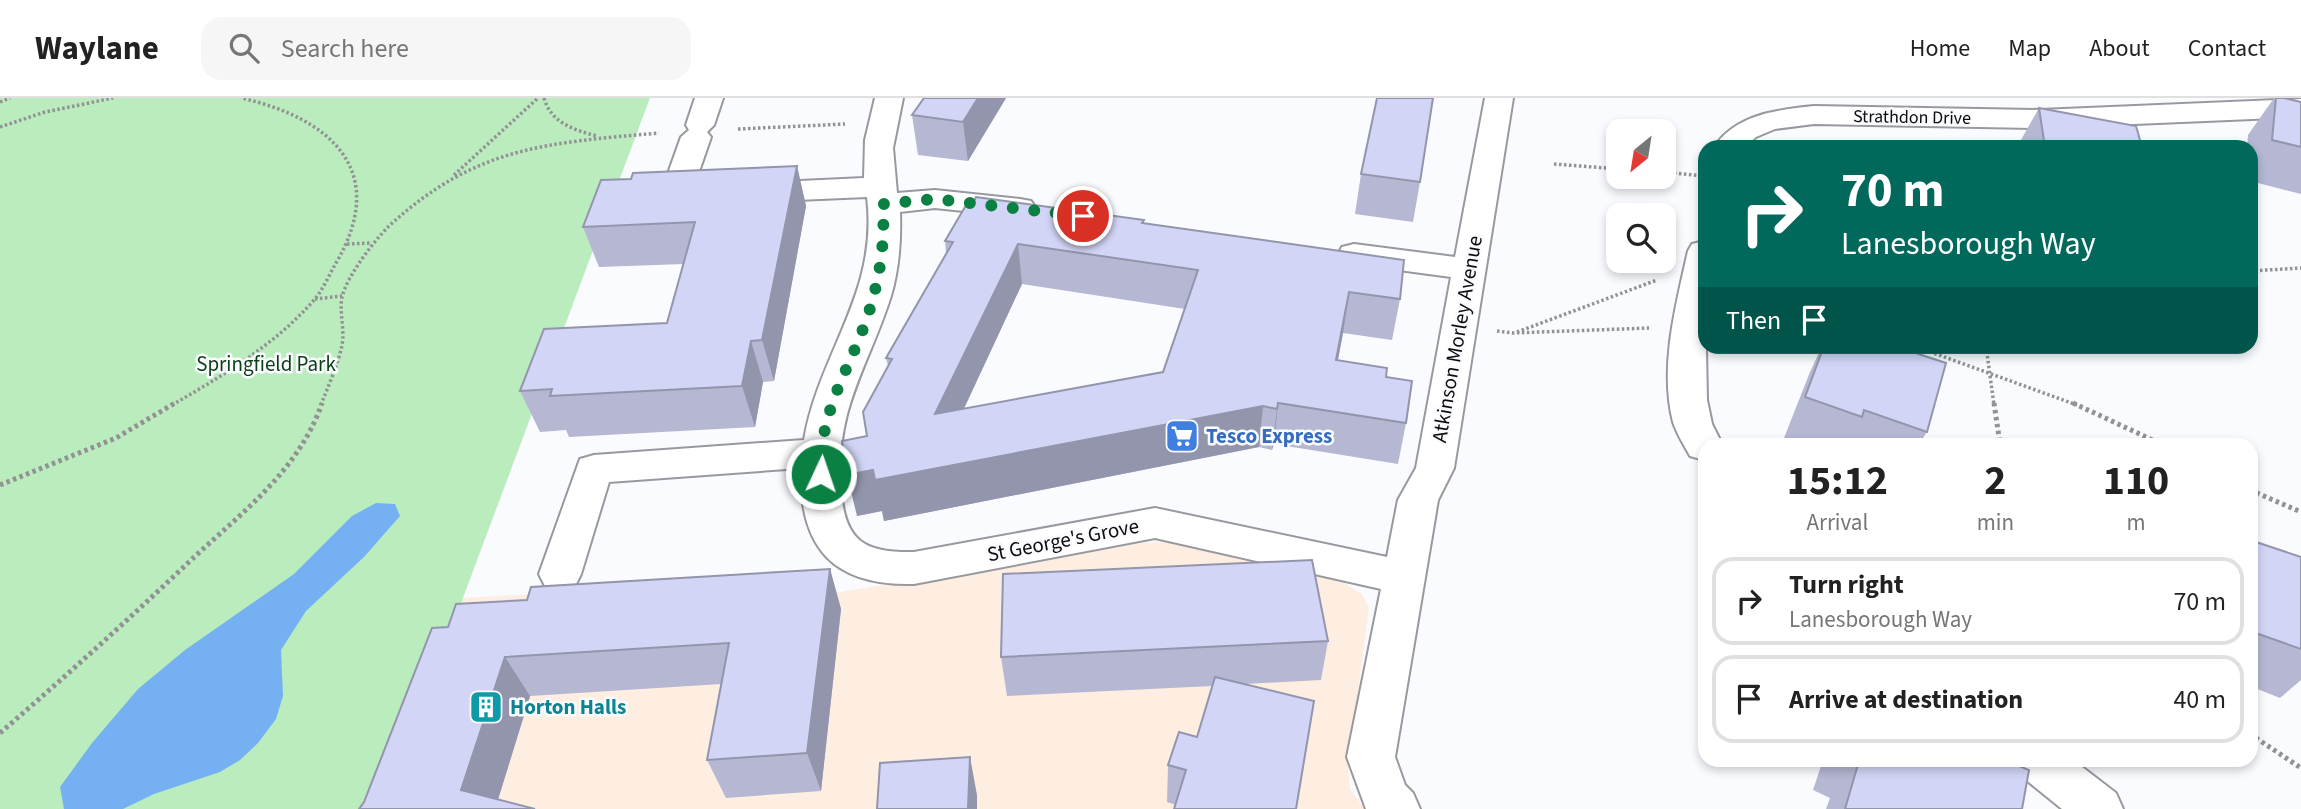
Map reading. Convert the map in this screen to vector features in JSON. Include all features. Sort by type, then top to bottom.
[{"type":"street","name":"Atkinson Morley Avenue","points":[[1403,577],[1418,500],[1435,468],[1499,98]]},
{"type":"street","points":[[1758,98],[1785,118]]},
{"type":"street","name":"Strathdon Drive","points":[[1736,140],[1746,130],[1785,118],[1814,115],[2031,108],[2301,108]]},
{"type":"street","name":"St George's Grove","points":[[885,110],[878,157],[885,241],[878,279],[867,317],[830,405],[821,452],[825,517],[833,540],[841,550],[892,569],[914,568],[1155,523],[1403,577]]},
{"type":"street","points":[[702,120],[675,196],[881,196],[1045,211]]},
{"type":"street","points":[[1329,250],[1469,269]]},
{"type":"street","points":[[1698,286],[1689,335],[1688,379],[1693,423],[1700,438]]},
{"type":"street","points":[[560,574],[594,468],[760,459],[821,452]]},
{"type":"street","points":[[1387,805],[1371,757],[1403,577]]},
{"type":"street","points":[[2046,767],[2099,809]]},
{"type":"path","points":[[0,102],[10,98]]},
{"type":"path","points":[[0,127],[45,112],[113,98]]},
{"type":"path","points":[[0,485],[116,438],[224,375],[270,341],[315,299],[347,244],[355,217],[357,190],[349,160],[317,128],[273,105],[241,98]]},
{"type":"path","points":[[0,733],[117,631],[281,476],[314,426],[342,344],[342,296],[371,243],[414,203],[473,160],[538,98]]},
{"type":"path","points":[[544,98],[545,108],[556,119],[572,129],[601,138]]},
{"type":"path","points":[[738,129],[885,110]]},
{"type":"path","points":[[445,182],[481,164],[520,150],[601,138],[661,133]]},
{"type":"path","points":[[1554,164],[1606,168]]},
{"type":"path","points":[[1676,173],[1698,175]]},
{"type":"path","points":[[347,244],[371,243]]},
{"type":"path","points":[[1513,333],[1677,272],[1698,261]]},
{"type":"path","points":[[2258,271],[2301,268]]},
{"type":"path","points":[[315,299],[342,296]]},
{"type":"path","points":[[1458,325],[1513,333],[1645,327],[1689,335]]},
{"type":"path","points":[[1939,354],[2068,401],[2148,438]]},
{"type":"path","points":[[1986,354],[1999,438]]},
{"type":"path","points":[[2258,493],[2301,512]]},
{"type":"path","points":[[2258,739],[2301,768]]},
{"type":"shaded area","points":[[1161,542],[1180,544],[1343,582],[1362,594],[1369,608],[1348,767],[1350,789],[1365,809],[384,809],[462,598],[821,578],[827,594]]},
{"type":"green space","name":"Springfield Park","points":[[0,98],[650,98],[384,809],[0,809]]},
{"type":"water","points":[[376,503],[395,504],[400,516],[364,557],[306,611],[281,650],[283,696],[276,719],[258,743],[240,760],[220,772],[154,794],[123,809],[64,809],[60,787],[92,743],[138,689],[185,650],[294,574],[352,516]]},
{"type":"building","points":[[924,98],[978,98],[963,122],[912,115]]},
{"type":"building","points":[[1377,98],[1433,98],[1420,182],[1361,174]]},
{"type":"building","points":[[2276,98],[2301,102],[2301,147],[2272,140]]},
{"type":"building","points":[[2039,108],[2136,126],[2140,140],[2044,140]]},
{"type":"building","points":[[797,166],[762,340],[751,341],[742,386],[550,396],[552,389],[520,391],[544,329],[667,323],[695,222],[583,227],[601,180],[631,179],[633,173]]},
{"type":"building","points":[[976,197],[1144,220],[1142,223],[1404,260],[1400,299],[1349,292],[1336,360],[1387,368],[1386,377],[1412,381],[1406,423],[1278,403],[1277,409],[1263,406],[875,480],[873,470],[847,475],[842,441],[867,436],[863,412],[892,359],[886,358],[953,242],[945,241],[969,200],[974,201]],"holes":[[[1018,244],[1198,270],[1163,372],[935,414]]]},
{"type":"building","points":[[1821,354],[1918,354],[1946,363],[1927,432],[1864,410],[1862,417],[1805,397]]},
{"type":"building","points":[[2258,543],[2301,557],[2301,649],[2258,634]]},
{"type":"building","points":[[1312,560],[1328,641],[1001,657],[1003,574]]},
{"type":"building","points":[[830,569],[807,753],[707,760],[729,643],[505,657],[461,790],[535,809],[359,809],[432,628],[448,627],[456,604],[527,600],[531,587]]},
{"type":"building","points":[[1215,677],[1314,701],[1296,809],[1174,809],[1186,770],[1168,765],[1179,732],[1197,737]]},
{"type":"building","points":[[970,757],[968,809],[877,809],[880,763]]},
{"type":"building","points":[[1857,767],[2022,767],[2029,770],[2022,809],[1845,809]]},
{"type":"place","name":"Tesco Express","points":[[1182,436]]},
{"type":"place","name":"Horton Halls","points":[[486,707]]},
{"type":"route","points":[[821,474],[821,452],[830,405],[867,317],[878,279],[885,241],[883,204],[935,199],[1083,216]]}]
